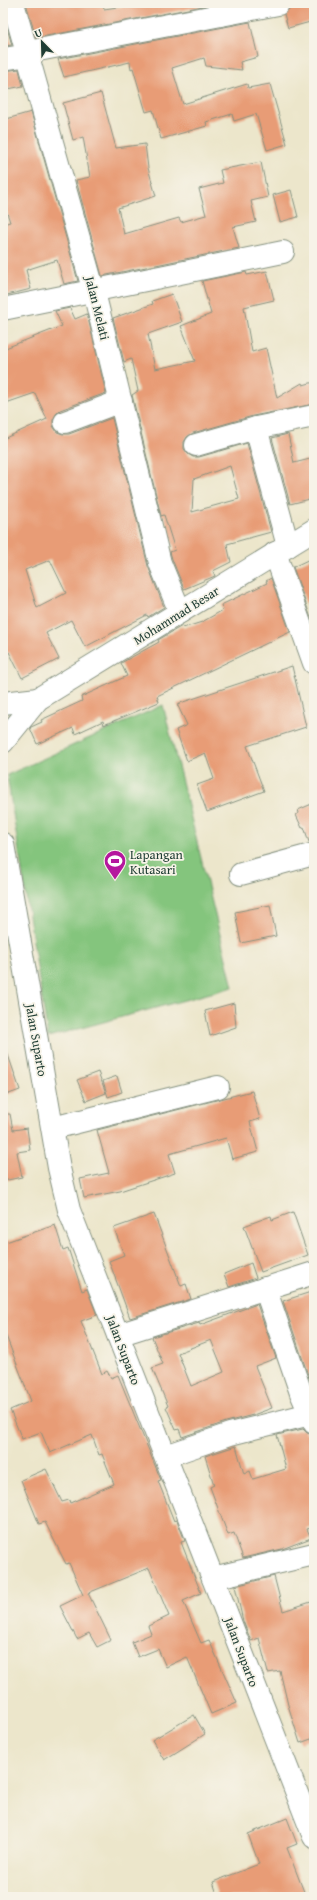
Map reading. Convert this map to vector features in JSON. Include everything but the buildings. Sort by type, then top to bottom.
[{"type":"street","name":"Jalan Melati","points":[[13,3],[94,292],[160,563],[180,612]]},
{"type":"street","points":[[3,59],[278,4]]},
{"type":"street","points":[[3,309],[94,292],[283,252]]},
{"type":"street","points":[[65,422],[121,401]]},
{"type":"street","points":[[196,445],[256,428],[314,416]]},
{"type":"street","points":[[256,428],[281,549],[314,663]]},
{"type":"street","name":"Mohammad Besar","points":[[38,699],[314,530]]},
{"type":"street","points":[[3,703],[38,699]]},
{"type":"street","points":[[3,742],[38,699]]},
{"type":"street","name":"Jalan Suparto","points":[[3,844],[59,1168],[69,1210],[314,1837]]},
{"type":"street","points":[[241,874],[314,854]]},
{"type":"street","points":[[52,1128],[218,1087]]},
{"type":"street","points":[[118,1334],[314,1273]]},
{"type":"street","points":[[166,1456],[230,1434],[313,1416],[265,1288]]},
{"type":"street","points":[[213,1578],[314,1554]]},
{"type":"green space","name":"Lapangan Kutasari","points":[[163,705],[233,987],[48,1037],[7,775]]},
{"type":"place","name":"Lapangan Kutasari","points":[[115,880]]}]
